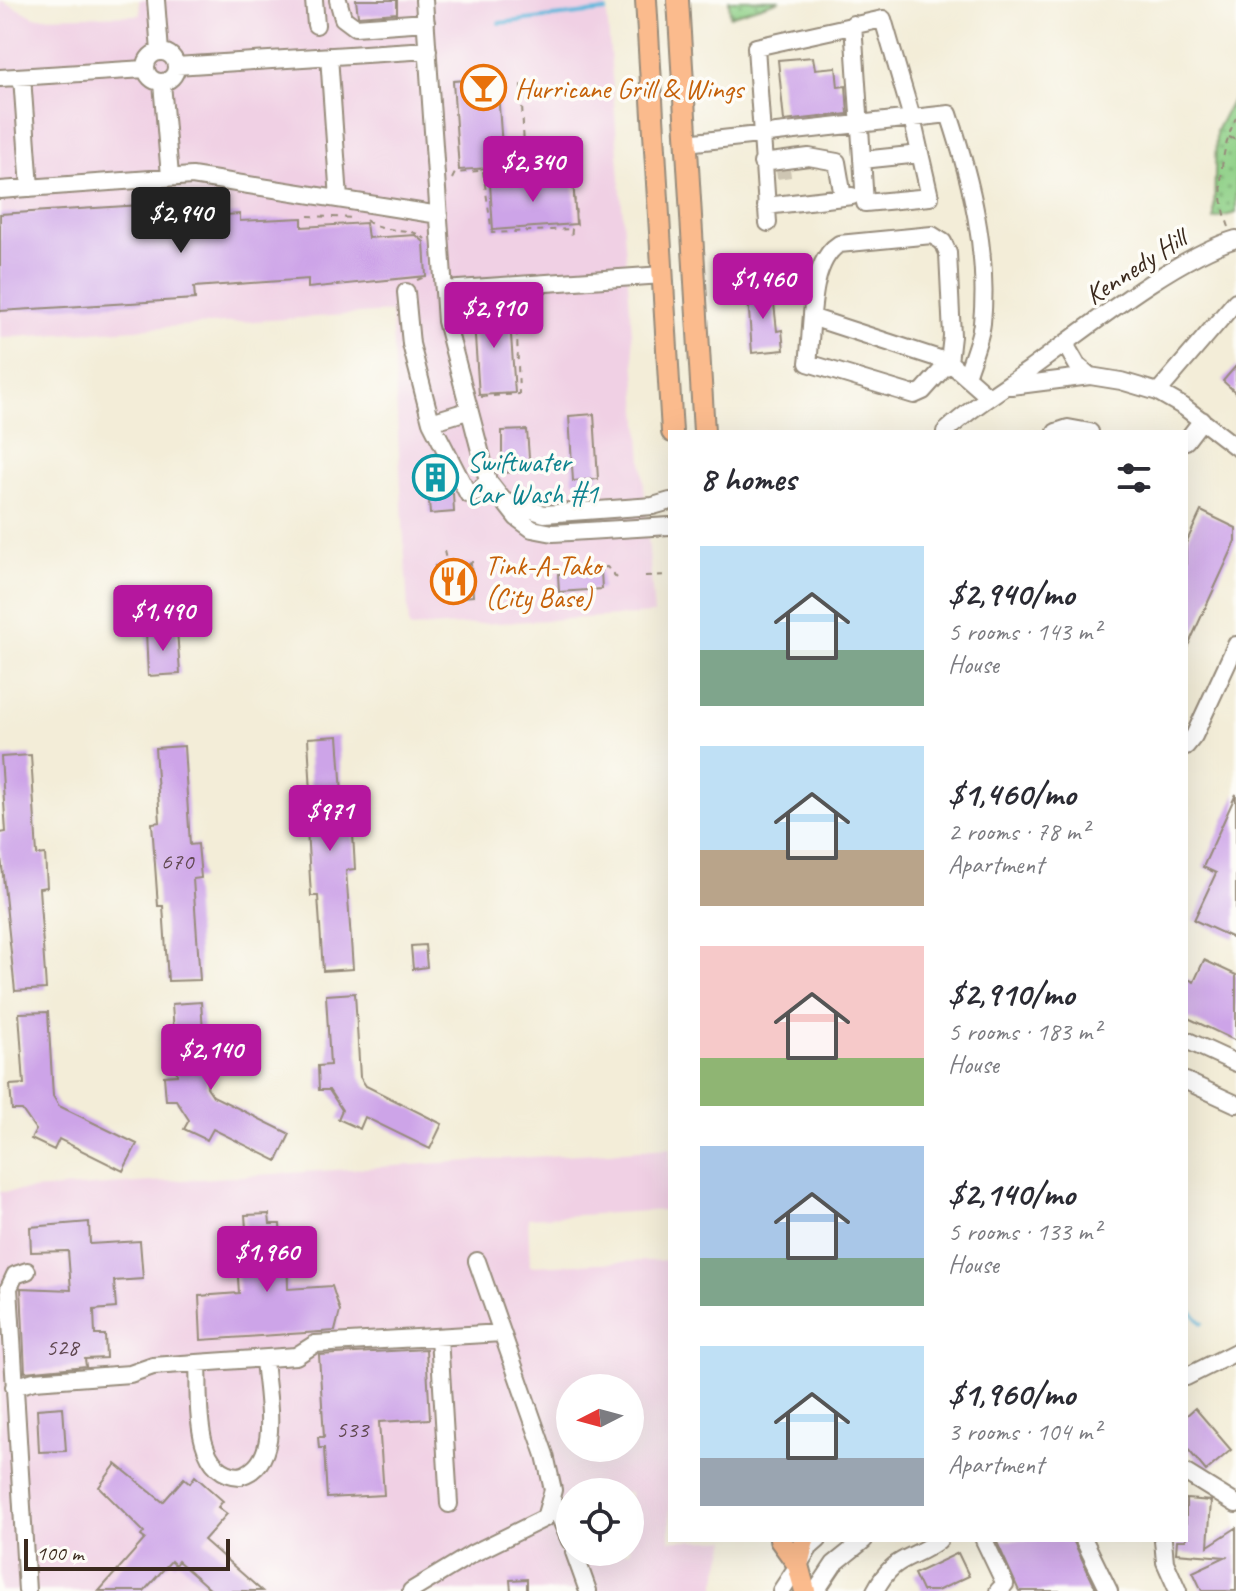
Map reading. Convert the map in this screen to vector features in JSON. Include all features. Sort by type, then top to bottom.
[{"type":"main road","points":[[646,0],[672,430]]},
{"type":"main road","points":[[678,0],[704,430]]},
{"type":"main road","points":[[781,1542],[798,1565],[805,1591]]},
{"type":"main road","points":[[798,1565],[804,1542]]},
{"type":"street","points":[[156,0],[160,52]]},
{"type":"street","points":[[314,0],[316,25]]},
{"type":"street","points":[[338,0],[343,18],[355,27],[426,22]]},
{"type":"street","points":[[424,0],[446,321],[467,411],[488,481],[517,518],[532,529],[553,533],[668,526]]},
{"type":"street","points":[[853,24],[865,203],[930,197],[912,118],[883,19],[853,24],[756,47],[760,135],[773,169],[767,215],[863,195]]},
{"type":"street","points":[[176,66],[428,50]]},
{"type":"street","points":[[160,52],[171,56],[176,66],[172,78],[162,83],[150,79],[145,69],[149,57],[160,52]]},
{"type":"street","points":[[329,56],[339,199]]},
{"type":"street","points":[[0,78],[145,69]]},
{"type":"street","points":[[22,77],[30,188]]},
{"type":"street","points":[[162,83],[170,176]]},
{"type":"street","points":[[686,143],[949,114],[976,210],[983,282],[982,326],[966,377]]},
{"type":"street","points":[[862,160],[920,154]]},
{"type":"street","points":[[773,169],[826,158],[837,162],[843,197]]},
{"type":"street","points":[[773,169],[828,165],[840,171]]},
{"type":"street","points":[[0,190],[192,176],[439,215]]},
{"type":"street","points":[[932,235],[943,242],[948,253],[952,336],[949,362],[923,391],[914,395],[808,363],[816,276],[828,250],[839,244],[932,235]]},
{"type":"street","name":"Kennedy Hill","points":[[948,430],[989,397],[1167,274],[1216,244],[1235,239]]},
{"type":"street","points":[[444,290],[663,275]]},
{"type":"street","points":[[412,286],[411,344],[431,422],[468,494],[476,493],[488,481]]},
{"type":"street","points":[[1158,392],[1236,301]]},
{"type":"street","points":[[814,318],[949,362],[989,397]]},
{"type":"street","points":[[1065,344],[1077,365],[1090,376]]},
{"type":"street","points":[[1005,387],[1090,376],[1158,392],[1202,420],[1236,447]]},
{"type":"street","points":[[431,422],[467,411]]},
{"type":"street","points":[[1188,438],[1202,420]]},
{"type":"street","points":[[507,502],[544,514],[653,506],[668,502]]},
{"type":"street","points":[[1188,744],[1236,645]]},
{"type":"street","points":[[1188,1041],[1236,1063]]},
{"type":"street","points":[[1188,1082],[1236,1104]]},
{"type":"street","points":[[477,1261],[545,1455],[556,1508]]},
{"type":"street","points":[[27,1271],[15,1275],[9,1288],[27,1591]]},
{"type":"street","points":[[14,1387],[34,1381],[130,1374],[153,1366],[296,1356],[315,1344],[502,1333]]},
{"type":"street","points":[[439,1337],[449,1504]]},
{"type":"street","points":[[1188,1376],[1236,1352]]},
{"type":"street","points":[[198,1363],[203,1447],[225,1472],[240,1476],[260,1465],[268,1447],[264,1359]]},
{"type":"street","points":[[1188,1474],[1236,1504]]},
{"type":"street","points":[[411,1591],[472,1554],[545,1518],[552,1499]]},
{"type":"street","points":[[781,1591],[816,1542]]},
{"type":"street","points":[[816,1591],[834,1564],[862,1542]]},
{"type":"street","points":[[875,1591],[887,1572],[904,1556],[935,1542]]},
{"type":"street","points":[[985,1542],[1005,1584],[998,1591]]},
{"type":"street","points":[[1085,1542],[1109,1591]]},
{"type":"street","points":[[1163,1542],[1165,1562],[1178,1591]]},
{"type":"street","points":[[579,1566],[588,1591]]},
{"type":"path","points":[[483,171],[492,233],[572,229],[577,226],[572,173],[532,174],[525,168],[521,84]]},
{"type":"path","points":[[1235,239],[1222,208],[1223,158],[1236,118]]},
{"type":"path","points":[[1228,137],[1236,140]]},
{"type":"path","points":[[451,184],[455,173],[492,170]]},
{"type":"path","points":[[308,216],[365,219],[372,226],[419,233],[426,239],[427,250]]},
{"type":"path","points":[[571,240],[572,229]]},
{"type":"path","points":[[412,286],[430,272]]},
{"type":"path","points":[[480,397],[519,394],[516,304]]},
{"type":"path","points":[[444,551],[445,563],[473,562]]},
{"type":"path","points":[[556,571],[611,568],[617,578]]},
{"type":"path","points":[[645,576],[667,575]]},
{"type":"shaded area","points":[[0,0],[35,17],[140,15],[139,0],[606,0],[654,614],[409,628],[391,312],[0,338]]},
{"type":"shaded area","points":[[668,1148],[668,1201],[664,1210],[528,1218],[530,1266],[668,1260],[668,1542],[726,1542],[714,1591],[0,1591],[0,1192]]},
{"type":"green space","points":[[729,0],[780,0],[730,16]]},
{"type":"green space","points":[[1236,92],[1236,213],[1214,219],[1216,131]]},
{"type":"building","points":[[356,0],[397,0],[397,13],[358,16]]},
{"type":"building","points":[[813,57],[815,69],[836,67],[838,87],[846,86],[848,114],[784,121],[778,60]]},
{"type":"building","points":[[497,78],[503,161],[489,176],[489,168],[459,170],[453,81]]},
{"type":"building","points":[[573,178],[576,224],[493,230],[490,184]]},
{"type":"building","points":[[189,202],[190,217],[240,214],[240,221],[302,218],[302,227],[366,223],[368,238],[416,235],[424,242],[426,276],[308,288],[308,279],[194,287],[195,299],[0,311],[0,214]]},
{"type":"building","points":[[759,280],[761,295],[773,294],[777,331],[782,330],[784,350],[752,353],[747,282]]},
{"type":"building","points":[[509,306],[515,393],[479,395],[473,308]]},
{"type":"building","points":[[1236,366],[1236,393],[1223,381]]},
{"type":"building","points":[[594,414],[598,479],[573,481],[569,416]]},
{"type":"building","points":[[527,430],[530,471],[502,473],[502,431]]},
{"type":"building","name":"Swiftwater Car Wash #1","points":[[438,459],[444,471],[445,494],[453,493],[454,512],[430,514],[426,460]]},
{"type":"building","points":[[1201,511],[1236,528],[1236,541],[1188,646],[1188,539]]},
{"type":"building","name":"Tink-A-Tako (City Base)","points":[[471,564],[473,596],[437,599],[435,566]]},
{"type":"building","points":[[601,571],[602,589],[559,592],[558,574]]},
{"type":"building","points":[[177,629],[180,674],[148,676],[146,631]]},
{"type":"building","points":[[338,736],[345,835],[353,834],[355,869],[346,870],[353,969],[323,971],[318,896],[311,896],[306,812],[312,812],[308,738]]},
{"type":"building","points":[[184,746],[190,845],[198,844],[201,878],[193,879],[200,980],[168,981],[163,906],[158,906],[152,823],[160,822],[155,748]]},
{"type":"building","points":[[31,755],[37,855],[45,854],[47,887],[39,888],[46,989],[15,991],[0,847],[0,833],[6,832],[1,757]]},
{"type":"building","points":[[1236,794],[1236,932],[1233,938],[1194,920],[1216,873],[1203,867]]},
{"type":"building","points":[[425,945],[427,967],[413,969],[411,946]]},
{"type":"building","points":[[1204,960],[1236,975],[1236,1041],[1188,1018],[1188,979],[1194,982]]},
{"type":"building","points":[[355,993],[360,1077],[366,1086],[442,1124],[430,1149],[365,1117],[360,1129],[338,1119],[342,1110],[329,1090],[319,1090],[318,1066],[330,1065],[326,995]]},
{"type":"building","points":[[201,1002],[207,1087],[213,1096],[290,1134],[277,1161],[213,1129],[207,1140],[184,1129],[189,1120],[176,1100],[166,1100],[164,1076],[177,1075],[172,1004]]},
{"type":"building","points":[[48,1012],[53,1096],[59,1106],[137,1144],[123,1171],[59,1139],[54,1150],[31,1139],[36,1130],[22,1110],[12,1110],[10,1085],[24,1084],[19,1013]]},
{"type":"building","points":[[269,1214],[270,1224],[280,1224],[281,1241],[287,1245],[288,1289],[332,1286],[340,1311],[335,1331],[201,1340],[199,1296],[239,1293],[237,1263],[241,1263],[240,1243],[247,1242],[245,1215]]},
{"type":"building","points":[[89,1222],[90,1244],[140,1241],[143,1279],[114,1281],[116,1308],[94,1310],[95,1335],[105,1335],[106,1358],[85,1359],[86,1366],[25,1372],[21,1288],[71,1290],[68,1251],[31,1252],[30,1227]]},
{"type":"building","points":[[426,1349],[430,1419],[379,1422],[384,1495],[327,1498],[324,1448],[319,1448],[318,1437],[324,1437],[319,1355]]},
{"type":"building","points":[[63,1407],[66,1451],[39,1452],[37,1409]]},
{"type":"building","points":[[1195,1408],[1231,1450],[1206,1471],[1188,1449],[1188,1414]]},
{"type":"building","points":[[116,1464],[163,1502],[184,1478],[190,1483],[195,1476],[223,1501],[218,1507],[227,1514],[204,1540],[262,1591],[212,1591],[178,1561],[175,1565],[171,1561],[144,1591],[99,1591],[145,1539],[141,1536],[144,1532],[99,1487]]},
{"type":"building","points":[[1188,1499],[1211,1501],[1208,1546],[1236,1528],[1236,1591],[1202,1591],[1193,1572],[1225,1557],[1176,1553],[1177,1542],[1188,1542]]},
{"type":"building","points":[[997,1542],[1074,1542],[1097,1591],[1019,1591]]},
{"type":"building","points":[[958,1553],[969,1576],[937,1591],[922,1591],[914,1574]]},
{"type":"building","points":[[527,1579],[527,1591],[511,1591],[510,1580]]},
{"type":"waterway","points":[[499,23],[606,11]]},
{"type":"waterway","points":[[1188,1308],[1202,1323]]},
{"type":"tunnel","points":[[776,171],[790,169]]},
{"type":"place","name":"Hurricane Grill & Wings","points":[[484,88]]},
{"type":"place","name":"Swiftwater Car Wash #1","points":[[436,477]]},
{"type":"place","name":"Tink-A-Tako (City Base)","points":[[454,581]]}]
